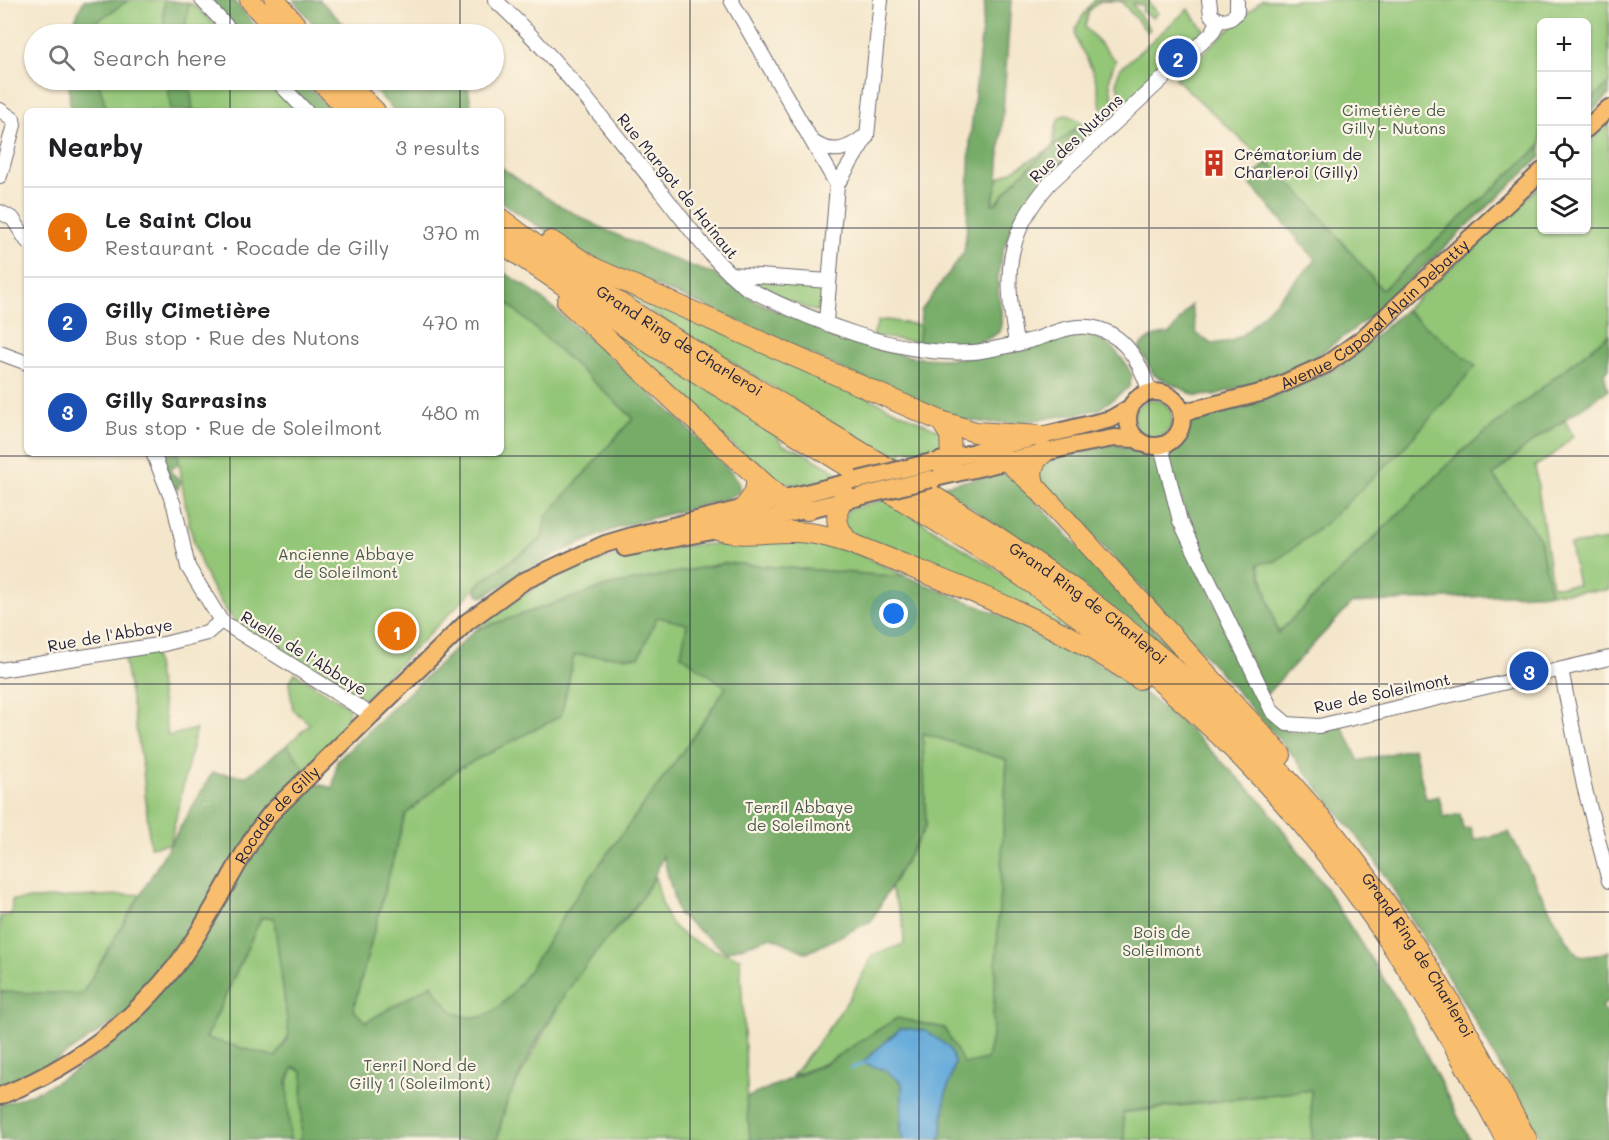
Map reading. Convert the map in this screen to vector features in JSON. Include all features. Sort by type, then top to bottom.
[{"type":"highway","points":[[250,0],[270,24]]},
{"type":"highway","points":[[274,0],[294,24]]},
{"type":"highway","points":[[329,90],[347,108]]},
{"type":"highway","points":[[354,90],[372,108]]},
{"type":"highway","points":[[504,214],[594,268],[941,421],[975,432],[1043,444],[1032,467],[1031,477],[1035,486]]},
{"type":"highway","name":"Grand Ring de Charleroi","points":[[504,221],[612,298],[944,503],[1058,578],[1160,656],[1261,751],[1353,858],[1393,912],[1466,1028],[1527,1140]]},
{"type":"highway","name":"Grand Ring de Charleroi","points":[[504,245],[654,346],[1003,563],[1114,644],[1199,716],[1247,763],[1294,815],[1377,922],[1434,1011],[1506,1140]]},
{"type":"highway","points":[[537,269],[553,290],[615,344],[781,499],[807,510]]},
{"type":"highway","points":[[941,421],[950,435],[942,469]]},
{"type":"highway","points":[[979,452],[1008,462],[1035,486],[1221,686],[1316,796],[1380,880],[1393,912]]},
{"type":"highway","points":[[743,509],[758,484],[755,475]]},
{"type":"highway","points":[[848,492],[837,517],[839,532],[850,543]]},
{"type":"highway","points":[[718,530],[734,535],[792,531],[821,534],[850,543],[1030,616],[1078,640],[1121,666],[1177,708],[1199,716]]},
{"type":"main road","points":[[1590,126],[1609,108]]},
{"type":"main road","name":"Avenue Caporal Alain Debatty","points":[[1181,413],[1264,392],[1327,364],[1363,338],[1537,176]]},
{"type":"main road","points":[[580,555],[632,536],[781,499],[848,492],[942,469],[1008,462],[1043,444],[1118,417],[1142,396],[1150,393],[1166,395],[1178,406],[1181,413],[1177,433],[1161,446],[1148,445],[1136,439],[1114,438],[1043,444],[979,452],[942,469]]},
{"type":"main road","points":[[1130,408],[1128,419],[1130,430],[1136,439]]},
{"type":"main road","points":[[580,555],[718,530],[807,510],[848,492]]},
{"type":"main road","name":"Rocade de Gilly","points":[[0,1096],[37,1081],[69,1063],[125,1020],[175,966],[195,937],[256,833],[271,813],[370,714],[467,622],[495,599],[524,581],[580,555]]},
{"type":"street","points":[[202,0],[225,24]]},
{"type":"street","name":"Rue Margot de Hainaut","points":[[495,0],[580,92],[730,274],[766,298],[880,343],[916,349],[974,352],[1067,328],[1090,327],[1121,341],[1134,354],[1144,372],[1150,393]]},
{"type":"street","points":[[731,0],[837,185]]},
{"type":"street","points":[[826,322],[837,185],[867,133],[881,0]]},
{"type":"street","name":"Rue des Nutons","points":[[1016,343],[1011,311],[1010,264],[1015,235],[1030,206],[1050,183],[1212,33],[1218,20],[1227,21],[1234,17],[1239,0]]},
{"type":"street","points":[[1207,2],[1211,15],[1218,20]]},
{"type":"street","points":[[286,90],[303,108]]},
{"type":"street","points":[[0,110],[13,119],[14,125],[0,176]]},
{"type":"street","points":[[813,142],[827,149],[841,150],[849,148],[867,133]]},
{"type":"street","points":[[0,212],[20,217]]},
{"type":"street","points":[[730,274],[829,281]]},
{"type":"street","points":[[0,353],[24,362]]},
{"type":"street","name":"Rue de Soleilmont","points":[[1161,446],[1180,521],[1272,711],[1287,724],[1318,726],[1609,658]]},
{"type":"street","points":[[154,456],[174,505],[188,567],[221,621]]},
{"type":"street","name":"Rue de l'Abbaye","points":[[0,670],[164,644],[207,633],[221,621]]},
{"type":"street","name":"Ruelle de l'Abbaye","points":[[221,621],[370,714]]},
{"type":"street","points":[[1562,669],[1584,786],[1609,881]]},
{"type":"green space","points":[[84,0],[129,0],[93,24],[73,24]]},
{"type":"green space","points":[[129,0],[164,0],[164,24],[93,24]]},
{"type":"green space","points":[[164,0],[189,3],[186,24],[164,24]]},
{"type":"green space","points":[[209,0],[233,0],[253,24],[231,24]]},
{"type":"green space","points":[[293,0],[320,0],[343,24],[313,24]]},
{"type":"green space","points":[[985,0],[1011,0],[998,179],[992,204],[997,203],[1035,162],[1079,126],[1085,129],[1089,136],[1056,166],[1028,199],[1008,236],[998,279],[1002,319],[999,332],[971,343],[950,345],[919,342],[921,311],[964,252],[970,140]]},
{"type":"green space","points":[[1095,0],[1149,0],[1149,4],[1158,13],[1153,18],[1142,12],[1144,5],[1132,4],[1150,29],[1147,32],[1121,1],[1100,1],[1089,11],[1085,27],[1116,61],[1110,80],[1117,111],[1089,136],[1085,129],[1079,127],[992,205],[998,179],[1053,147],[1056,126],[1062,116],[1072,117],[1090,129],[1110,112],[1101,108],[1094,75],[1078,44],[1075,31]]},
{"type":"green space","name":"Cimetière de Gilly - Nutons","points":[[1262,0],[1609,0],[1609,83],[1591,100],[1591,18],[1537,18],[1537,149],[1382,290],[1309,202],[1175,78]]},
{"type":"green space","points":[[189,3],[197,7],[214,24],[186,24]]},
{"type":"green space","points":[[1188,9],[1204,30],[1130,100],[1125,97],[1118,87],[1117,78],[1120,69]]},
{"type":"green space","points":[[1609,83],[1609,95],[1591,112],[1591,100]]},
{"type":"green space","points":[[69,90],[101,90],[106,108],[70,108]]},
{"type":"green space","points":[[101,90],[168,90],[171,108],[106,108]]},
{"type":"green space","points":[[168,90],[190,90],[193,108],[171,108]]},
{"type":"green space","points":[[190,90],[278,90],[295,108],[193,108]]},
{"type":"green space","points":[[293,90],[312,90],[329,108],[310,108]]},
{"type":"green space","points":[[375,90],[468,90],[472,108],[392,108]]},
{"type":"green space","points":[[1609,124],[1609,334],[1460,453],[1278,633],[1258,563],[1276,561],[1475,366],[1405,310],[1537,189],[1537,234],[1591,234],[1591,140]]},
{"type":"green space","points":[[1537,149],[1537,161],[1369,318],[1322,352],[1277,377],[1214,395],[1196,396],[1154,375],[1139,348],[1152,337],[1170,334],[1191,305],[1197,334],[1212,344],[1231,341],[1245,333],[1316,260],[1250,184],[1251,179],[1267,162],[1309,202],[1382,290]]},
{"type":"green space","points":[[504,169],[577,215],[631,242],[716,275],[748,296],[782,313],[888,351],[931,359],[982,357],[1021,350],[1077,333],[1095,337],[1110,346],[1123,360],[1132,375],[1129,387],[1099,409],[1022,422],[988,423],[959,419],[850,373],[701,304],[593,261],[504,204]]},
{"type":"green space","points":[[589,271],[941,431],[944,450],[929,454],[902,450],[902,461],[896,463],[635,302]]},
{"type":"green space","points":[[504,273],[526,286],[588,337],[683,423],[734,475],[739,483],[739,492],[726,499],[622,526],[555,554],[482,597],[475,591],[482,581],[541,540],[546,517],[633,418],[504,300]]},
{"type":"green space","points":[[748,279],[821,287],[824,290],[821,306],[816,311],[811,310],[749,283]]},
{"type":"green space","name":"Ancienne Abbaye de Soleilmont","points":[[504,300],[633,418],[546,517],[541,539],[482,581],[363,700],[357,699],[292,662],[259,641],[234,620],[220,602],[200,562],[184,498],[178,456],[504,456]]},
{"type":"green space","points":[[1405,310],[1476,366],[1401,451],[1324,525],[1276,561],[1258,564],[1278,633],[1460,453],[1609,334],[1609,368],[1604,373],[1608,390],[1533,441],[1493,475],[1540,539],[1550,593],[1352,603],[1265,696],[1187,518],[1169,467],[1170,451],[1193,423],[1270,397],[1341,366]]},
{"type":"green space","points":[[594,318],[771,428],[783,445],[799,450],[843,476],[802,486],[771,480]]},
{"type":"green space","points":[[878,321],[920,325],[919,342],[873,336]]},
{"type":"green space","points":[[1153,400],[1166,406],[1172,419],[1166,432],[1153,438],[1140,432],[1134,419],[1140,406]]},
{"type":"green space","points":[[1565,420],[1573,436],[1551,457],[1535,466],[1552,586],[1578,585],[1570,545],[1609,540],[1609,590],[1550,593],[1540,539],[1493,476],[1533,441]]},
{"type":"green space","points":[[1113,444],[1141,452],[1166,469],[1173,517],[1270,717],[1291,733],[1342,726],[1359,761],[1414,748],[1426,799],[1439,796],[1444,818],[1460,814],[1463,829],[1471,828],[1474,840],[1509,832],[1554,918],[1577,954],[1589,956],[1609,951],[1609,1002],[1601,1006],[1609,1016],[1609,1140],[1541,1140],[1470,1012],[1371,854],[1285,746],[1202,652],[1037,477],[1045,463],[1058,457]]},
{"type":"green space","points":[[157,456],[178,456],[179,464],[169,470],[180,481],[178,489],[172,487]]},
{"type":"green space","points":[[1009,472],[1211,692],[1075,580],[940,486]]},
{"type":"green space","points":[[887,499],[1046,602],[1113,653],[849,536],[842,528],[847,510]]},
{"type":"green space","points":[[819,541],[861,555],[903,575],[726,563],[607,586],[475,630],[516,600],[560,575],[589,564],[620,556],[687,546]]},
{"type":"green space","name":"Bois de Soleilmont","points":[[726,563],[903,575],[1061,640],[1136,687],[1185,725],[1264,804],[1325,887],[1404,1011],[1470,1140],[1312,1140],[1311,1090],[1123,1112],[1125,1140],[937,1140],[941,1139],[945,1097],[955,1063],[901,1028],[862,1063],[885,1070],[902,1083],[901,1133],[903,1140],[750,1140],[746,1098],[826,1063],[897,1018],[944,1028],[964,1064],[987,1059],[992,1037],[1007,760],[923,733],[926,826],[871,921],[807,953],[772,937],[726,952],[678,914],[663,856],[641,898],[582,970],[547,1024],[506,1105],[497,1140],[301,1140],[303,1072],[294,1067],[287,1080],[290,1140],[0,1140],[0,1105],[37,1091],[72,1072],[106,1049],[136,1023],[123,1016],[55,1061],[0,1088],[0,992],[82,994],[212,773],[247,776],[287,745],[317,784],[333,788],[337,761],[475,630],[607,586]],"holes":[[[657,617],[687,624],[681,655],[726,687],[672,766],[578,894],[526,975],[504,1002],[483,1016],[471,1018],[457,1014],[445,1004],[432,984],[366,1022],[353,1010],[405,815],[458,769],[561,716],[574,655],[639,657]],[[261,918],[274,918],[289,1036],[276,1057],[206,1038]]]},
{"type":"green space","points":[[657,616],[688,624],[681,655],[727,687],[673,766],[569,907],[524,981],[504,1004],[483,1016],[471,1018],[457,1014],[445,1005],[432,985],[366,1022],[353,1010],[405,815],[458,769],[561,716],[574,655],[638,657]]},
{"type":"green space","points":[[154,652],[168,736],[196,729],[170,844],[150,847],[143,770],[124,657]]},
{"type":"green space","points":[[295,673],[349,707],[347,728],[305,770],[287,745],[310,724],[293,710],[289,683]]},
{"type":"green space","points":[[922,733],[1007,760],[992,1037],[987,1059],[964,1065],[944,1028],[897,1018],[826,1063],[792,1076],[846,1003],[872,955],[904,944],[903,920],[890,888],[926,826]]},
{"type":"green space","points":[[655,877],[665,913],[681,933],[700,944],[740,958],[750,1140],[497,1140],[507,1101],[567,990],[596,951],[634,910]]},
{"type":"green space","points":[[141,894],[82,994],[0,992],[0,916],[11,915],[12,900]]},
{"type":"green space","points":[[261,918],[274,918],[289,1035],[276,1057],[206,1039]]},
{"type":"green space","points":[[294,1067],[303,1072],[301,1140],[290,1140],[286,1103],[290,1075]]},
{"type":"green space","points":[[1311,1090],[1312,1140],[1125,1140],[1122,1113]]},
{"type":"water","points":[[901,1028],[926,1031],[949,1047],[955,1063],[945,1097],[941,1139],[903,1140],[901,1133],[902,1083],[885,1070],[862,1063]]},
{"type":"waterway","points":[[850,1069],[864,1063]]},
{"type":"place","name":"Gilly Cimetière","points":[[1178,58]]},
{"type":"place","name":"Crématorium de Charleroi (Gilly)","points":[[1214,163]]},
{"type":"place","name":"Le Saint Clou","points":[[397,631]]},
{"type":"place","name":"Gilly Sarrasins","points":[[1529,671]]},
{"type":"park label","name":"Terril Abbaye de Soleilmont","points":[[799,816]]},
{"type":"park label","name":"Terril Nord de Gilly 1 (Soleilmont)","points":[[420,1074]]}]
